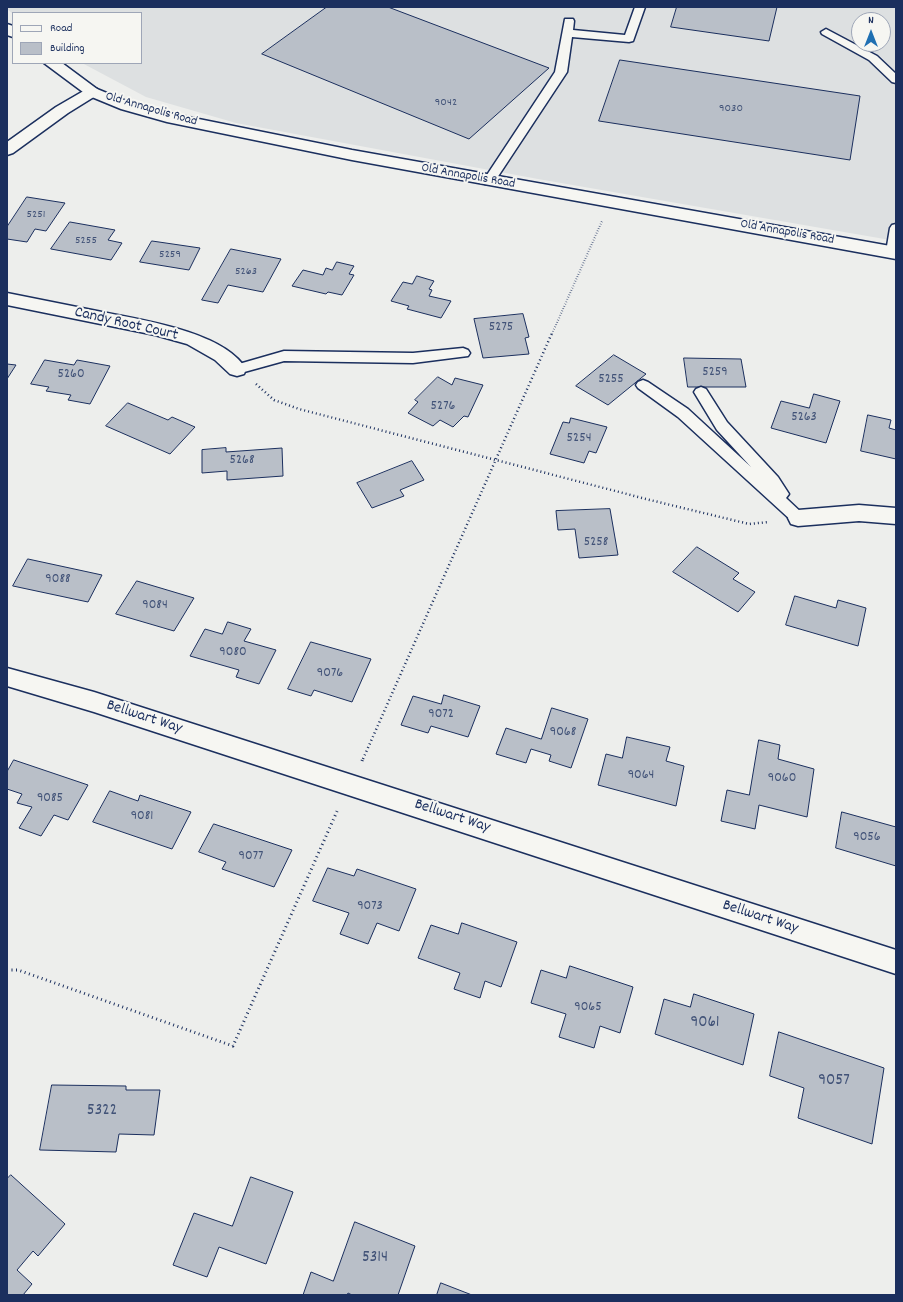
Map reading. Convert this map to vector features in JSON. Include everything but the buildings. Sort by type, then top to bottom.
[{"type":"street","name":"Old Annapolis Road","points":[[53,64],[92,92],[126,106],[196,124],[489,181],[894,253]]},
{"type":"street","points":[[7,150],[62,110],[92,92]]},
{"type":"street","name":"Candy Root Court","points":[[7,300],[156,329],[193,340],[222,354],[238,369]]},
{"type":"street","points":[[798,518],[841,513],[885,514],[896,516]]},
{"type":"street","name":"Bellwart Way","points":[[7,677],[94,702],[896,962]]},
{"type":"lane","points":[[489,181],[561,72],[568,27],[629,39],[640,7]]},
{"type":"lane","points":[[826,32],[873,58],[896,80]]},
{"type":"lane","points":[[894,253],[896,228]]},
{"type":"lane","points":[[238,369],[284,356],[413,358],[463,353]]},
{"type":"lane","points":[[643,385],[682,413],[798,518]]},
{"type":"lane","points":[[701,392],[722,426],[773,481],[798,518]]},
{"type":"path","points":[[7,970],[18,970],[233,1046],[349,784],[363,759],[497,460],[610,202]]},
{"type":"path","points":[[238,369],[274,400],[497,460],[749,524],[798,518]]},
{"type":"shaded area","points":[[7,7],[896,7],[896,241],[538,179],[236,123],[146,97],[84,64],[142,64],[142,12],[12,12],[7,9]]}]
